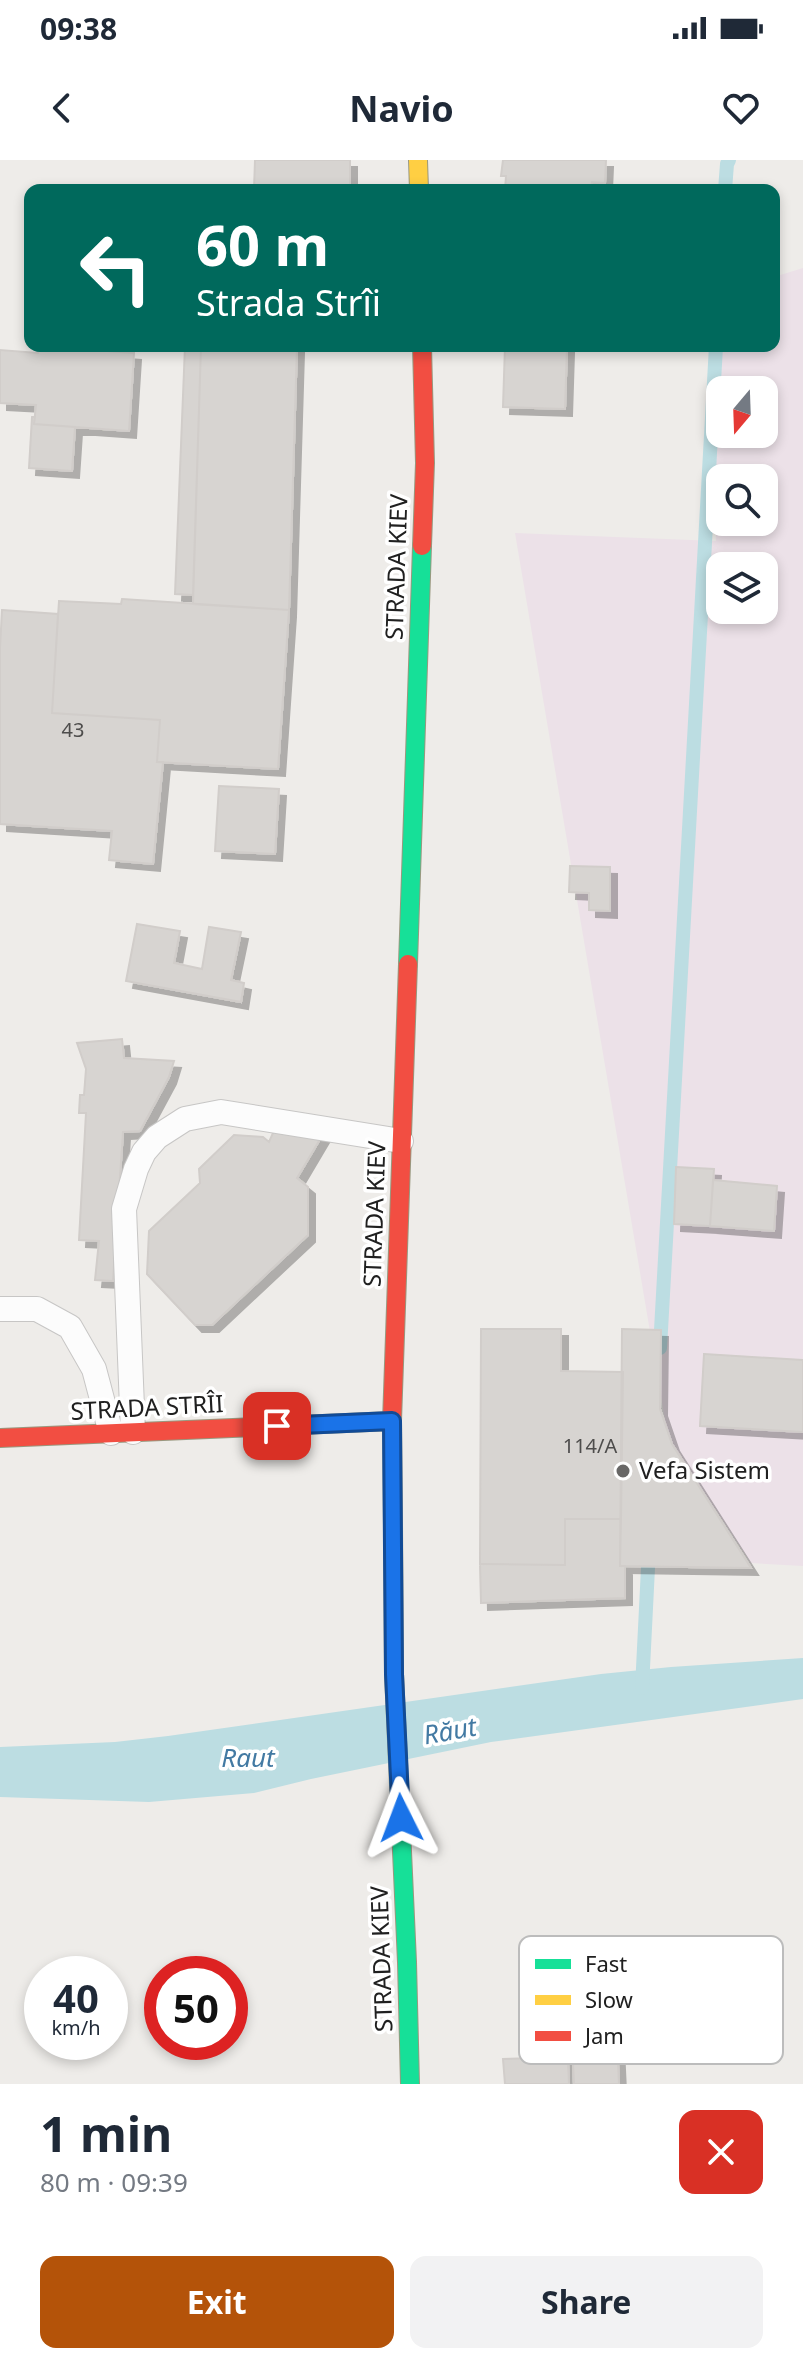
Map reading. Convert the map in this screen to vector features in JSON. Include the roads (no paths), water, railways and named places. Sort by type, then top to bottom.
[{"type":"main road","points":[[418,160],[419,184]]},
{"type":"main road","name":"STRADA KIEV","points":[[410,2084],[394,1674],[392,1421],[425,463],[422,352]]},
{"type":"main road","name":"STRADA STRÎI","points":[[0,1438],[392,1421]]},
{"type":"lane","points":[[122,1433],[124,1209],[136,1169],[144,1152],[157,1137],[185,1119],[221,1112],[401,1141]]},
{"type":"lane","points":[[0,1309],[37,1309],[70,1327],[94,1369],[122,1433]]},
{"type":"water","name":"Raut","points":[[803,1658],[803,1699],[491,1742],[254,1793],[149,1802],[0,1797],[0,1747],[115,1742],[601,1674]]},
{"type":"waterway","points":[[725,184],[729,160]]},
{"type":"waterway","points":[[660,1348],[716,352]]},
{"type":"waterway","points":[[642,1688],[649,1548]]},
{"type":"place","name":"Vefa Sistem","points":[[623,1471]]},
{"type":"water label","name":"Răut","points":[[450,1731]]}]
